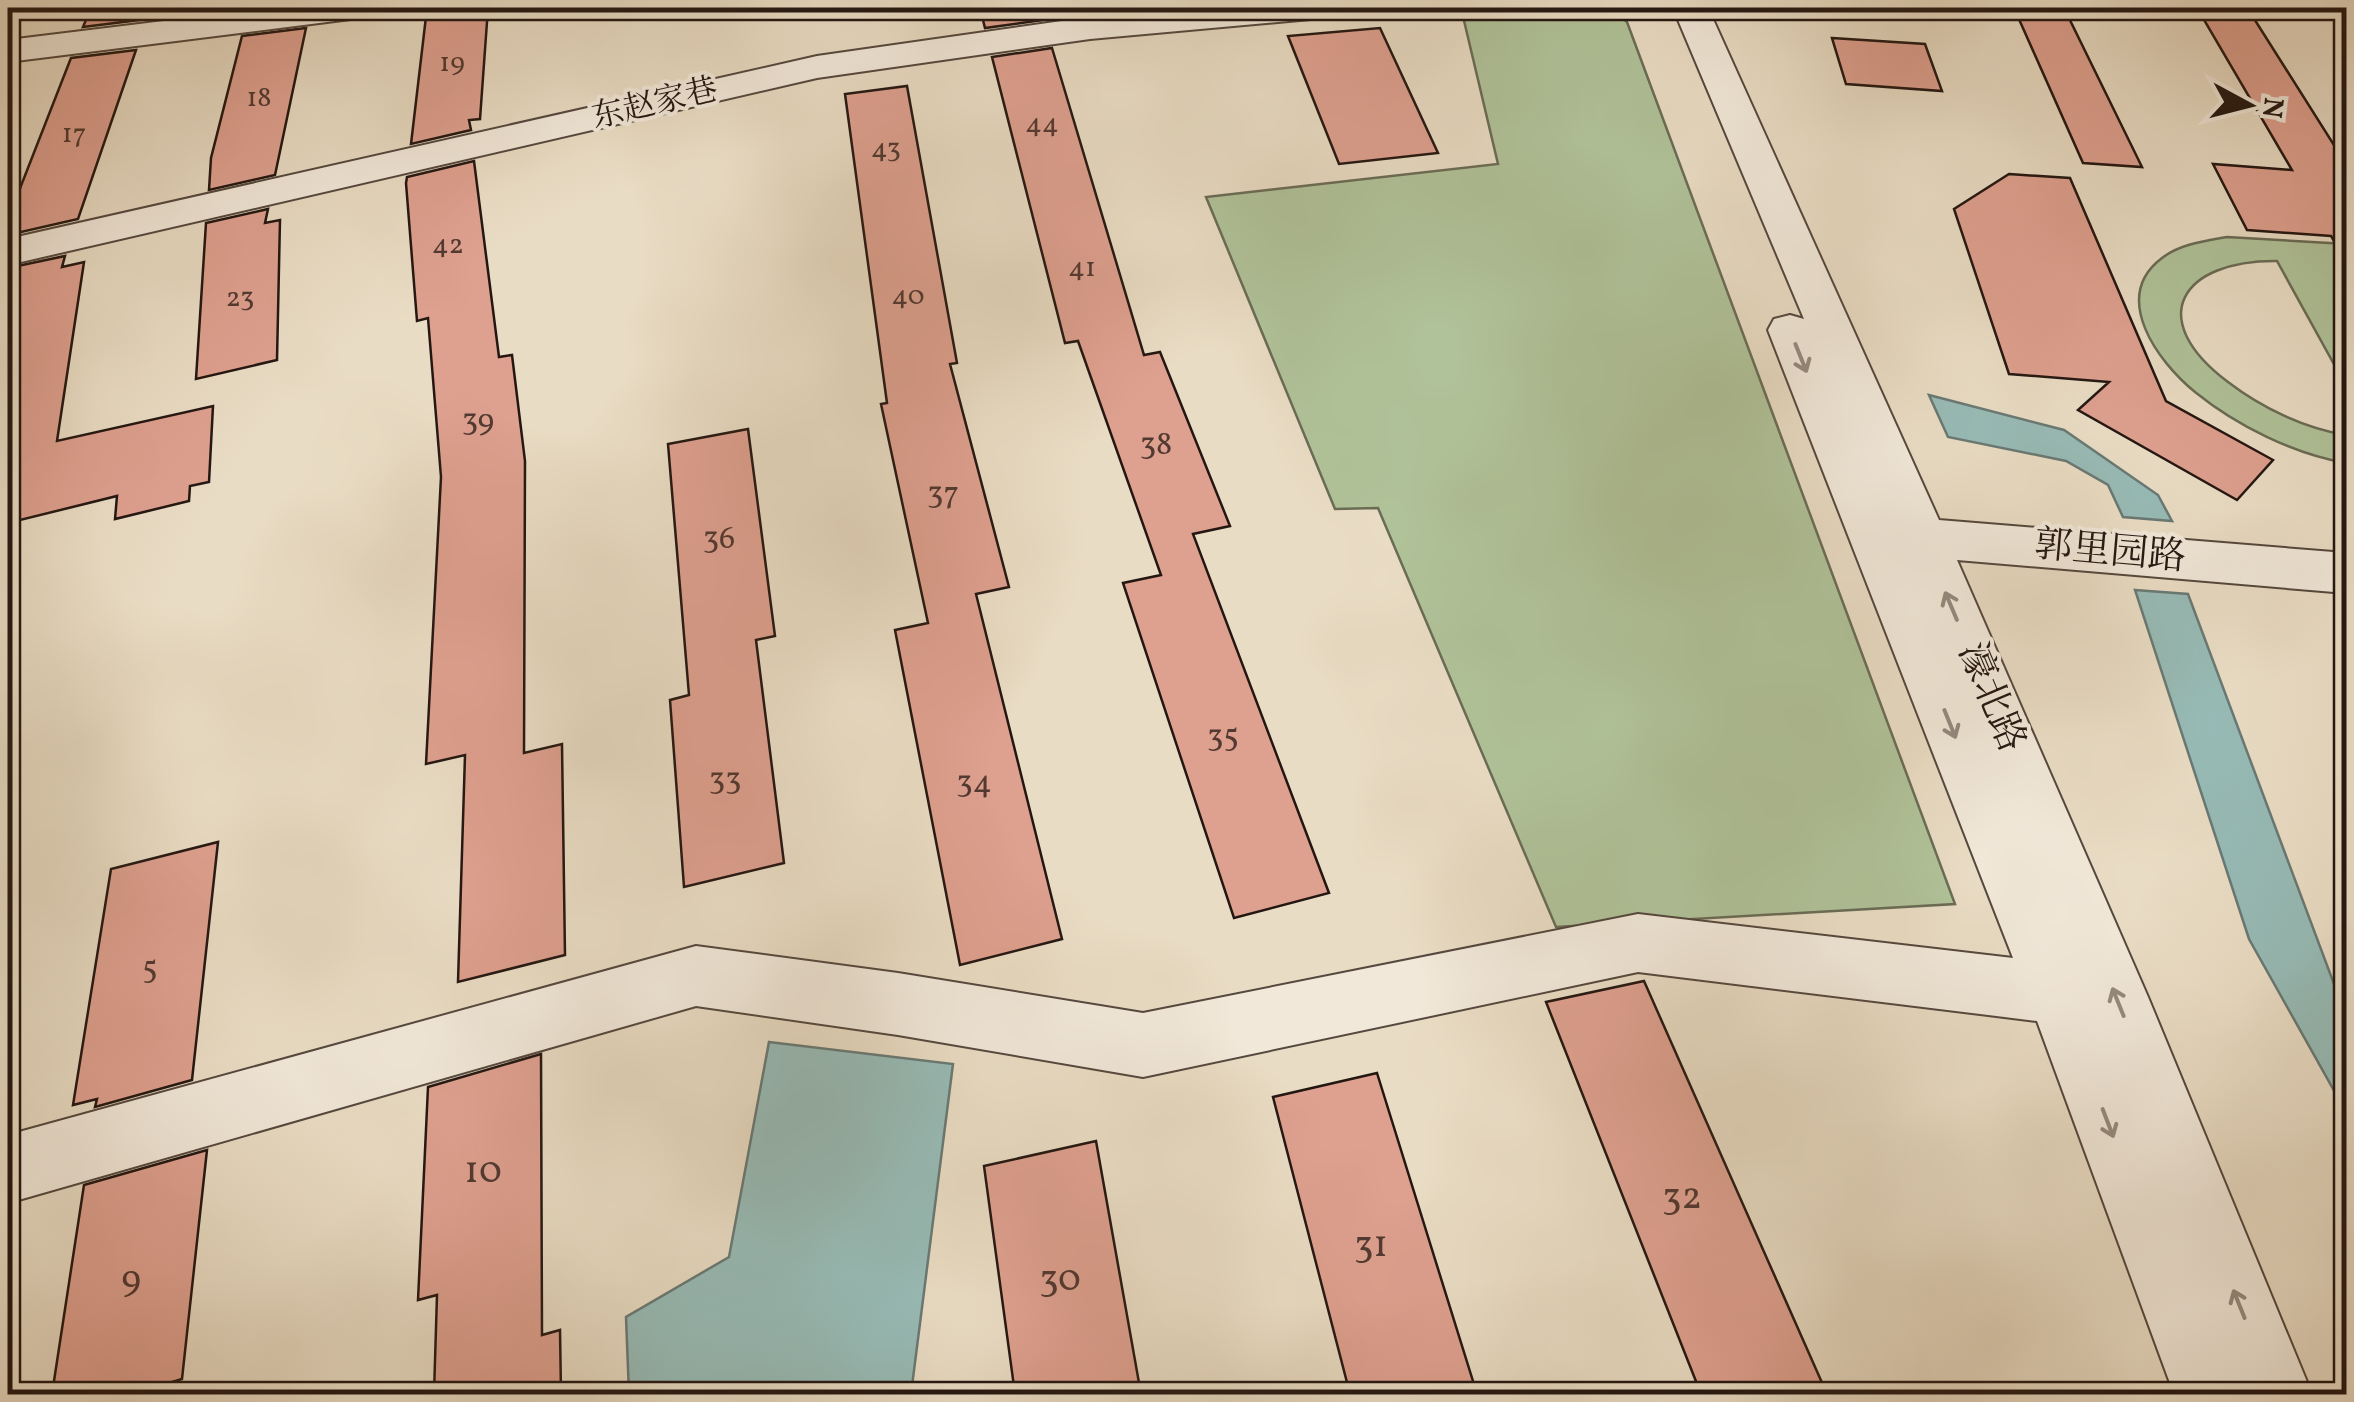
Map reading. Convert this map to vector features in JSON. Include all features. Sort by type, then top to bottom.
[{"type":"street","points":[[8,51],[352,8]]},
{"type":"street","name":"东赵家巷","points":[[8,252],[817,66],[1090,28],[1311,8]]},
{"type":"street","name":"濠北路","points":[[1660,8],[1897,536],[2116,997],[2275,1394]]},
{"type":"street","name":"濠北路","points":[[1690,8],[1897,536],[2060,993],[2211,1394]]},
{"type":"street","name":"郭里园路","points":[[1897,536],[2346,573]]},
{"type":"street","points":[[8,1170],[696,976],[898,1004],[1143,1045],[1638,944],[2060,993]]},
{"type":"green space","points":[[1461,8],[1610,8],[1627,22],[1955,904],[1556,927],[1378,508],[1335,509],[1206,197],[1498,164]]},
{"type":"green space","points":[[2227,237],[2346,244],[2346,386],[2277,261],[2217,270],[2197,282],[2185,297],[2181,315],[2186,336],[2202,358],[2228,382],[2284,416],[2346,435],[2346,463],[2286,446],[2229,416],[2181,379],[2155,347],[2140,310],[2140,291],[2147,274],[2177,249]]},
{"type":"water","points":[[1929,395],[2064,430],[2158,495],[2172,521],[2123,517],[2108,485],[2066,461],[1948,437]]},
{"type":"water","points":[[2135,590],[2188,594],[2346,1016],[2346,1112],[2249,939]]},
{"type":"water","points":[[769,1042],[953,1064],[911,1394],[629,1394],[626,1317],[729,1257]]},
{"type":"building","points":[[91,8],[151,8],[147,19],[83,27]]},
{"type":"building","points":[[427,8],[488,8],[480,119],[469,120],[471,130],[411,144]]},
{"type":"building","points":[[980,8],[1039,8],[1043,20],[985,28]]},
{"type":"building","points":[[2014,8],[2064,8],[2142,167],[2083,163]]},
{"type":"building","points":[[2200,13],[2253,17],[2346,164],[2346,262],[2331,236],[2247,230],[2213,164],[2292,170]]},
{"type":"building","points":[[306,28],[275,175],[209,190],[211,158],[242,36]]},
{"type":"building","points":[[1380,28],[1438,153],[1339,164],[1288,36]]},
{"type":"building","points":[[1832,38],[1925,44],[1942,91],[1846,84]]},
{"type":"building","points":[[1052,48],[1144,355],[1160,352],[1230,526],[1193,534],[1329,893],[1234,918],[1123,583],[1161,575],[1078,341],[1065,343],[992,57]]},
{"type":"building","points":[[136,50],[78,219],[8,235],[8,219],[71,58]]},
{"type":"building","points":[[907,86],[957,363],[950,364],[1009,587],[976,594],[1062,939],[960,965],[895,630],[928,623],[881,404],[887,403],[845,94]]},
{"type":"building","points":[[474,161],[499,357],[512,355],[525,461],[524,753],[562,744],[565,955],[458,982],[465,755],[426,764],[441,477],[428,318],[417,321],[406,183],[407,177]]},
{"type":"building","points":[[2009,174],[2070,178],[2166,401],[2273,460],[2237,500],[2078,410],[2109,382],[2009,374],[1954,209]]},
{"type":"building","points":[[268,209],[265,223],[280,220],[277,360],[196,379],[206,223]]},
{"type":"building","points":[[65,256],[62,267],[84,262],[57,441],[213,406],[209,482],[190,486],[189,501],[115,519],[117,496],[8,523],[8,268]]},
{"type":"building","points":[[748,429],[775,636],[756,640],[784,863],[684,887],[670,700],[689,695],[668,444]]},
{"type":"building","points":[[218,842],[192,1080],[95,1107],[97,1099],[73,1105],[111,869]]},
{"type":"building","points":[[1644,981],[1827,1394],[1701,1394],[1546,1002]]},
{"type":"building","points":[[541,1054],[542,1335],[560,1330],[561,1394],[434,1394],[437,1295],[418,1300],[428,1087]]},
{"type":"building","points":[[1377,1073],[1477,1394],[1350,1394],[1273,1097]]},
{"type":"building","points":[[1096,1141],[1141,1394],[1015,1394],[984,1166]]},
{"type":"building","points":[[207,1150],[182,1379],[132,1394],[52,1394],[84,1185]]}]
